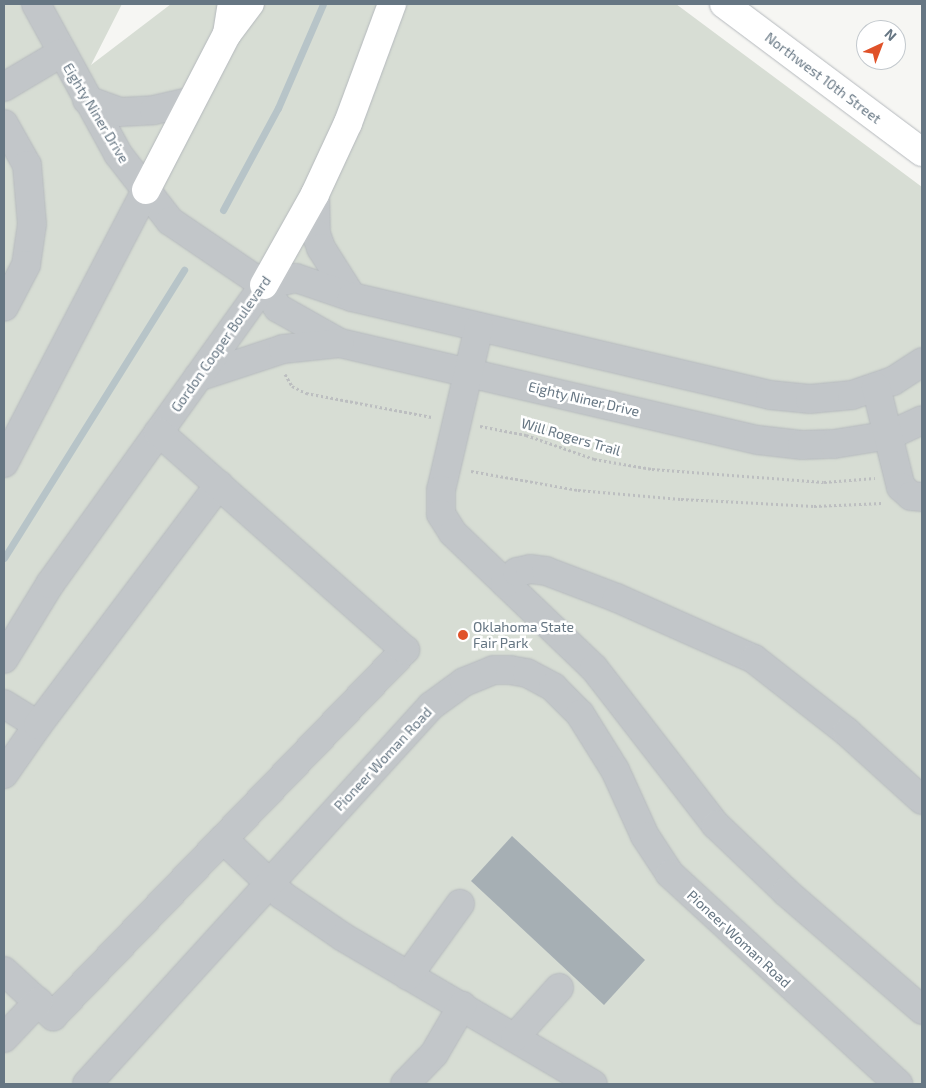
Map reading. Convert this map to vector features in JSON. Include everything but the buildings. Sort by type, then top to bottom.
[{"type":"main road","points":[[227,34],[232,4]]},
{"type":"main road","points":[[146,190],[190,102],[227,34],[250,4]]},
{"type":"main road","name":"Gordon Cooper Boulevard","points":[[264,285],[315,194],[348,123],[392,4]]},
{"type":"main road","name":"Northwest 10th Street","points":[[724,4],[922,152]]},
{"type":"street","name":"Eighty Niner Drive","points":[[36,4],[61,53],[118,154],[170,220],[264,285],[278,308],[340,343],[758,440],[818,445],[890,435],[922,420]]},
{"type":"street","points":[[4,87],[61,53]]},
{"type":"street","points":[[87,100],[120,112],[154,110],[190,102]]},
{"type":"street","points":[[4,124],[27,166],[32,224],[26,265],[4,306]]},
{"type":"street","points":[[4,464],[146,190]]},
{"type":"street","points":[[315,194],[315,226],[321,248],[352,297]]},
{"type":"street","points":[[264,285],[296,278],[352,297],[479,328],[770,395],[810,400],[852,395],[876,387],[893,381],[922,362]]},
{"type":"street","name":"Gordon Cooper Boulevard","points":[[4,659],[50,584],[264,285]]},
{"type":"street","points":[[479,328],[455,421],[446,466],[441,514],[453,533],[614,690],[678,780],[716,825],[786,892],[922,1010]]},
{"type":"street","points":[[198,377],[284,349],[340,343]]},
{"type":"street","points":[[876,387],[890,435],[899,479],[914,495]]},
{"type":"street","points":[[4,971],[53,1016],[405,650],[159,432]]},
{"type":"street","points":[[4,774],[38,725],[219,485]]},
{"type":"street","points":[[505,582],[517,572],[530,569],[546,571],[617,598],[754,659],[847,732],[922,800]]},
{"type":"street","name":"Pioneer Woman Road","points":[[87,1084],[431,706],[464,682],[480,674],[510,670],[527,673],[553,687],[580,714],[615,770],[645,836],[670,874],[898,1084]]},
{"type":"street","points":[[4,704],[38,725]]},
{"type":"street","points":[[223,839],[270,884],[305,912],[408,976],[593,1084]]},
{"type":"street","points":[[408,976],[460,904]]},
{"type":"street","points":[[515,1037],[559,988]]},
{"type":"street","points":[[4,1038],[38,1002]]},
{"type":"street","points":[[415,1081],[434,1054],[462,1006]]},
{"type":"path","name":"Will Rogers Trail","points":[[284,371],[292,386],[306,393],[526,435],[594,459],[652,469],[824,482],[864,480]]},
{"type":"path","points":[[446,466],[578,490],[681,499],[814,506],[891,503],[914,495]]},
{"type":"shaded area","name":"Oklahoma State Fair Park","points":[[4,4],[122,4],[91,65],[171,4],[676,4],[922,187],[922,1084],[4,1084]]},
{"type":"waterway","points":[[223,210],[278,108],[323,4]]},
{"type":"waterway","points":[[4,558],[184,270]]},
{"type":"place","name":"Oklahoma State Fair Park","points":[[463,635]]}]
